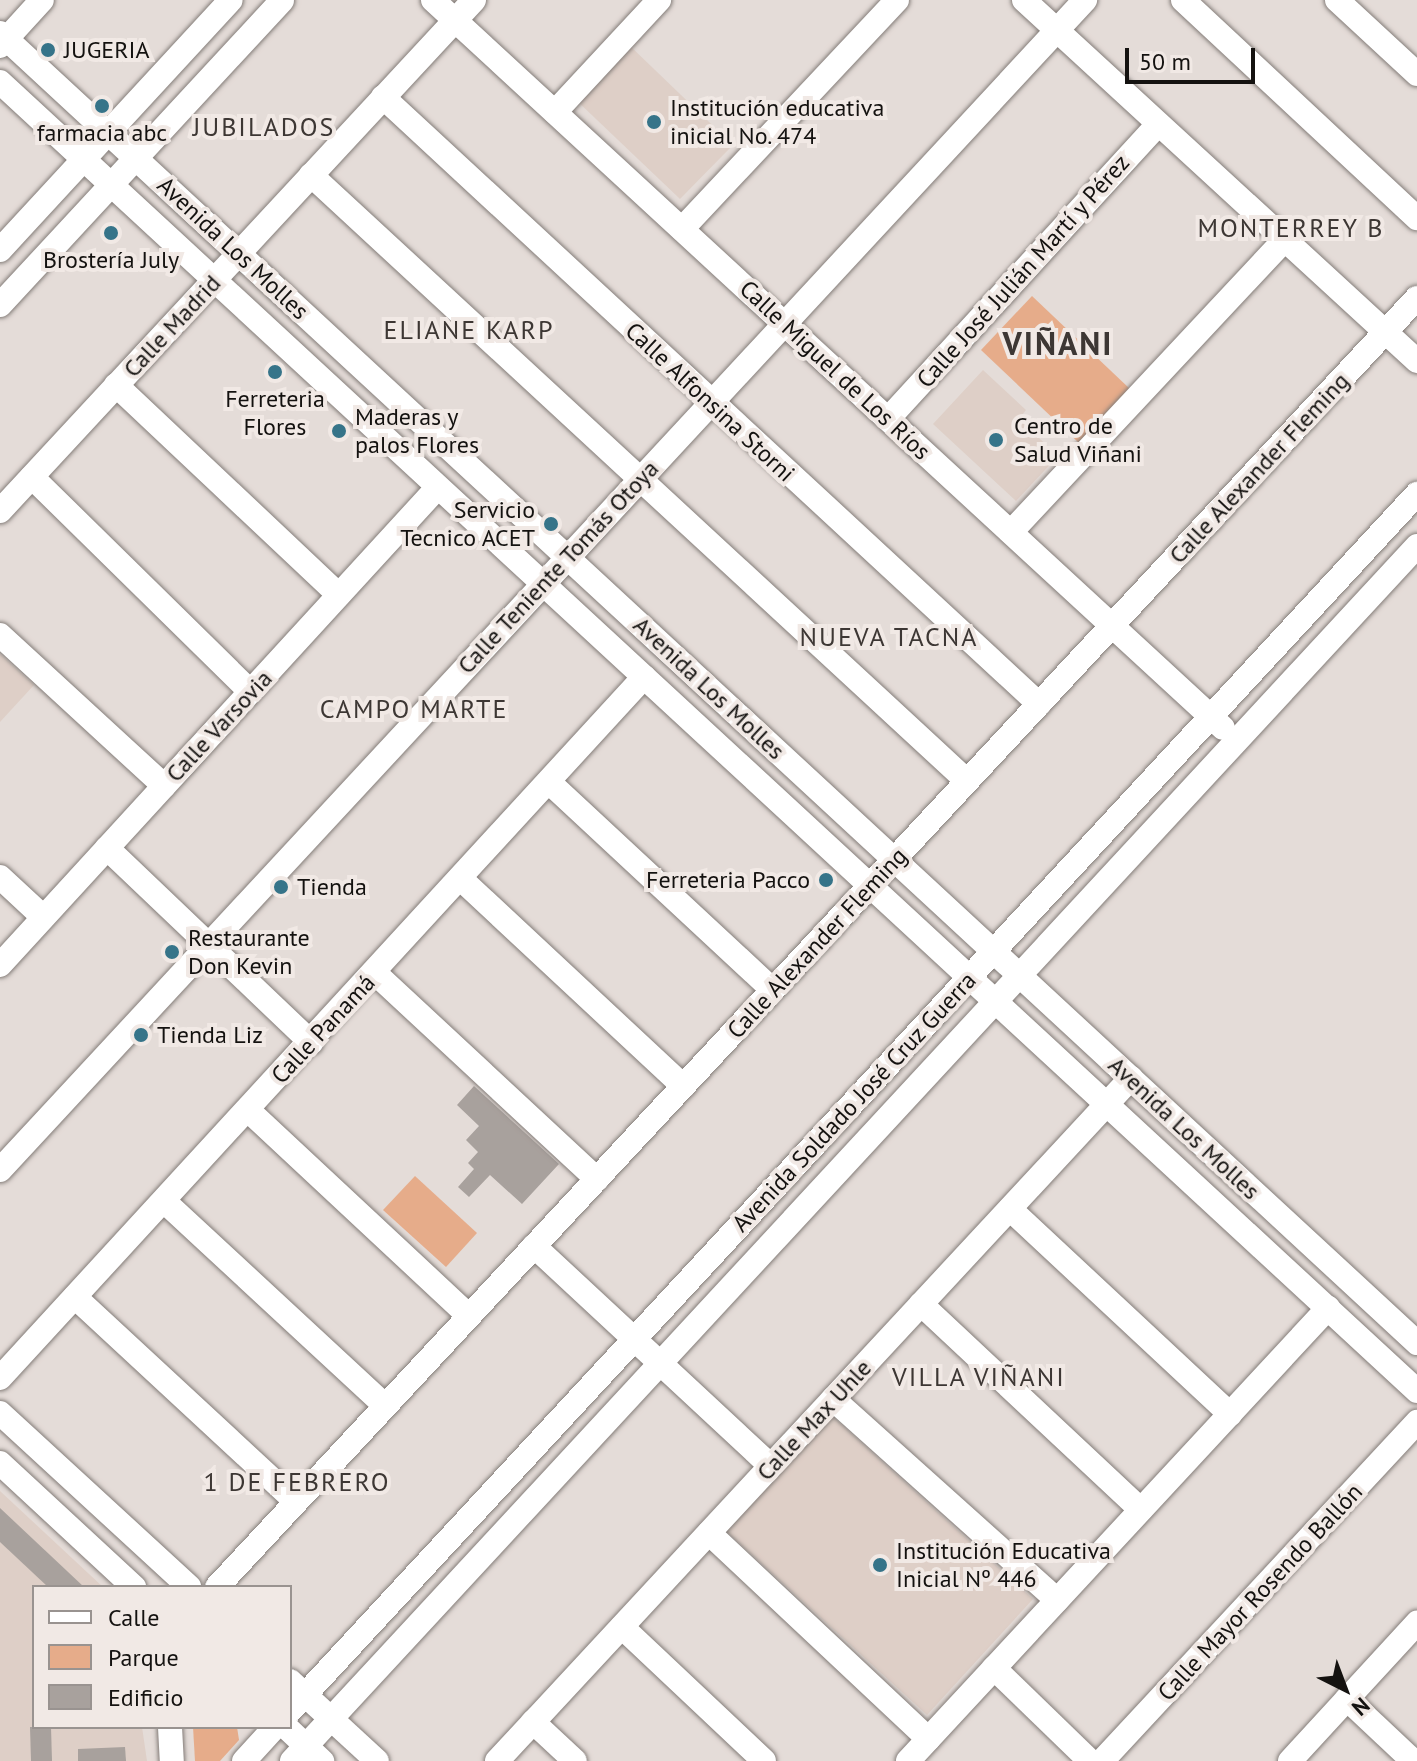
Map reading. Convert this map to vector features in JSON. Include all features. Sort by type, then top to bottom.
[{"type":"street","points":[[2,39],[42,0]]},
{"type":"street","points":[[0,250],[231,0]]},
{"type":"street","points":[[0,305],[282,0]]},
{"type":"street","name":"Calle Miguel de Los Ríos","points":[[433,0],[1237,740]]},
{"type":"street","name":"Calle Madrid","points":[[0,511],[474,0]]},
{"type":"street","points":[[555,112],[659,0]]},
{"type":"street","points":[[682,229],[897,0]]},
{"type":"street","points":[[1024,0],[1417,361]]},
{"type":"street","name":"Calle Teniente Tomás Otoya","points":[[0,1170],[1085,0]]},
{"type":"street","points":[[1183,0],[1417,218]]},
{"type":"street","points":[[1337,0],[1417,74]]},
{"type":"street","name":"Avenida Los Molles","points":[[2,39],[108,133],[1417,1343]]},
{"type":"street","name":"Avenida Los Molles","points":[[0,82],[1417,1391]]},
{"type":"street","name":"Calle Alfonsina Storni","points":[[383,97],[1039,704]]},
{"type":"street","name":"Calle José Julián Martí y Pérez","points":[[888,419],[1158,124]]},
{"type":"street","points":[[311,175],[967,781]]},
{"type":"street","points":[[1011,532],[1284,240]]},
{"type":"street","name":"Calle Alexander Fleming","points":[[219,1585],[1417,298]]},
{"type":"street","points":[[116,385],[339,595]]},
{"type":"street","points":[[32,477],[250,691]]},
{"type":"street","name":"Calle Varsovia","points":[[0,965],[438,487]]},
{"type":"street","name":"Avenida Soldado José Cruz Guerra","points":[[295,1695],[634,1339],[1417,494]]},
{"type":"street","name":"Avenida Soldado José Cruz Guerra","points":[[307,1756],[331,1718],[1417,546]]},
{"type":"street","points":[[0,635],[164,786]]},
{"type":"street","name":"Calle Panamá","points":[[0,1378],[550,783],[644,677]]},
{"type":"street","points":[[550,783],[773,990]]},
{"type":"street","points":[[107,848],[311,1042]]},
{"type":"street","points":[[0,877],[43,917]]},
{"type":"street","points":[[461,879],[683,1086]]},
{"type":"street","points":[[375,973],[597,1179]]},
{"type":"street","name":"Calle Max Uhle","points":[[497,1761],[1131,1078]]},
{"type":"street","points":[[248,1110],[469,1316]]},
{"type":"street","points":[[164,1201],[385,1406]]},
{"type":"street","points":[[1010,1209],[1230,1414]]},
{"type":"street","points":[[534,1246],[771,1466]]},
{"type":"street","points":[[75,1297],[296,1502]]},
{"type":"street","points":[[921,1304],[1141,1510]]},
{"type":"street","points":[[908,1761],[1328,1308]]},
{"type":"street","points":[[833,1399],[1057,1600]]},
{"type":"street","points":[[0,1413],[187,1585]]},
{"type":"street","name":"Calle Mayor Rosendo Ballón","points":[[1102,1761],[1417,1422]]},
{"type":"street","points":[[0,1463],[132,1585]]},
{"type":"street","points":[[709,1533],[928,1739]]},
{"type":"street","points":[[1290,1761],[1417,1623]]},
{"type":"street","points":[[622,1627],[764,1761]]},
{"type":"street","points":[[994,1668],[1090,1761]]},
{"type":"street","points":[[295,1695],[331,1718],[377,1761]]},
{"type":"street","points":[[1347,1699],[1413,1761]]},
{"type":"street","points":[[533,1722],[575,1761]]},
{"type":"street","points":[[170,1729],[172,1761]]},
{"type":"street","points":[[244,1761],[273,1729]]},
{"type":"street","points":[[287,1729],[307,1756]]},
{"type":"shaded area","name":"Institución educativa inicial No. 474","points":[[628,44],[733,145],[680,199],[575,99]]},
{"type":"shaded area","name":"Centro de Salud Viñani","points":[[983,370],[1026,410],[1019,419],[1058,456],[1016,501],[933,424]]},
{"type":"shaded area","points":[[0,654],[34,685],[0,722]]},
{"type":"shaded area","name":"Institución Educativa Inicial Nº 446","points":[[833,1417],[1033,1599],[927,1715],[726,1531]]},
{"type":"shaded area","points":[[0,1491],[101,1585],[32,1585],[32,1729],[142,1729],[147,1761],[0,1761]]},
{"type":"green space","points":[[1032,296],[1130,389],[1079,443],[981,350]]},
{"type":"green space","points":[[415,1176],[477,1233],[446,1267],[383,1210]]},
{"type":"green space","points":[[193,1729],[237,1729],[239,1740],[220,1761],[195,1761]]},
{"type":"building","points":[[474,1086],[559,1164],[522,1204],[490,1175],[469,1197],[458,1187],[474,1169],[468,1163],[478,1152],[466,1140],[479,1126],[457,1105]]},
{"type":"building","points":[[0,1508],[82,1585],[46,1585],[0,1542]]},
{"type":"building","points":[[30,1727],[51,1729],[52,1761],[31,1761]]},
{"type":"building","points":[[125,1747],[126,1761],[78,1761],[78,1749]]},
{"type":"place","name":"JUGERIA","points":[[48,50]]},
{"type":"place","name":"farmacia abc","points":[[102,106]]},
{"type":"place","name":"Institución educativa inicial No. 474","points":[[654,122]]},
{"type":"place","name":"Brostería July","points":[[111,233]]},
{"type":"place","name":"Ferreteria Flores","points":[[275,372]]},
{"type":"place","name":"Maderas y palos Flores","points":[[339,431]]},
{"type":"place","name":"Centro de Salud Viñani","points":[[996,440]]},
{"type":"place","name":"Servicio Tecnico ACET","points":[[551,524]]},
{"type":"place","name":"Ferreteria Pacco","points":[[826,880]]},
{"type":"place","name":"Tienda","points":[[281,887]]},
{"type":"place","name":"Restaurante Don Kevin","points":[[172,952]]},
{"type":"place","name":"Tienda Liz","points":[[141,1035]]},
{"type":"place","name":"Institución Educativa Inicial Nº 446","points":[[880,1565]]},
{"type":"district","name":"JUBILADOS","points":[[264,127]]},
{"type":"district","name":"MONTERREY B","points":[[1291,228]]},
{"type":"district","name":"ELIANE KARP","points":[[469,330]]},
{"type":"district","name":"VIÑANI","points":[[1058,343]]},
{"type":"district","name":"NUEVA TACNA","points":[[889,637]]},
{"type":"district","name":"CAMPO MARTE","points":[[414,709]]},
{"type":"district","name":"VILLA VIÑANI","points":[[979,1377]]},
{"type":"district","name":"1 DE FEBRERO","points":[[297,1482]]}]
